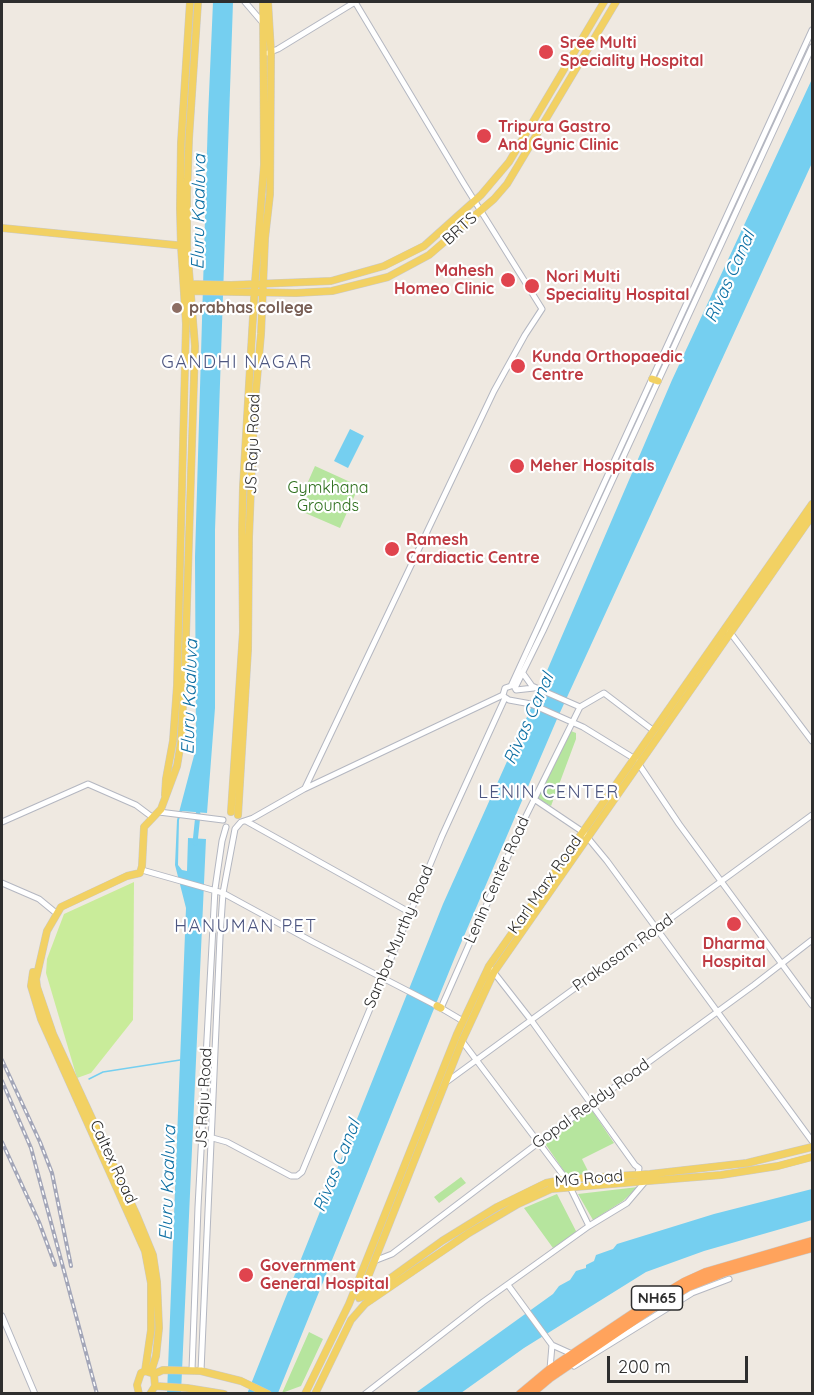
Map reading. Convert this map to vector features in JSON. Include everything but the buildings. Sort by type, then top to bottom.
[{"type":"highway","name":"NH65","points":[[520,1394],[572,1354],[686,1281],[726,1266],[813,1241]]},
{"type":"highway","name":"NH65","points":[[531,1394],[550,1378],[688,1287],[723,1273],[813,1248]]},
{"type":"main road","points":[[56,913],[69,901],[140,873],[143,831],[152,817],[159,812],[165,795],[173,741],[177,686],[188,288],[184,246],[182,144],[190,2]]},
{"type":"main road","points":[[184,246],[198,2]]},
{"type":"main road","name":"JS Raju Road","points":[[258,292],[263,282],[270,194],[267,53],[263,2]]},
{"type":"main road","name":"JS Raju Road","points":[[239,817],[248,661],[248,558],[258,292],[255,283],[264,165],[268,2]]},
{"type":"main road","name":"BRTS","points":[[231,288],[263,282],[331,281],[398,261],[433,240],[476,200],[514,155],[604,2]]},
{"type":"main road","name":"BRTS","points":[[188,288],[231,288],[258,292],[332,291],[388,277],[429,255],[482,210],[513,176],[615,2]]},
{"type":"main road","points":[[2,228],[184,246]]},
{"type":"main road","name":"Karl Marx Road","points":[[491,969],[640,766],[813,504]]},
{"type":"main road","name":"Karl Marx Road","points":[[360,1297],[370,1262],[434,1091],[491,969],[654,731],[813,516]]},
{"type":"main road","name":"Caltex Road","points":[[56,913],[47,931],[40,959],[33,970],[31,986],[41,1019],[147,1260],[151,1283],[150,1372]]},
{"type":"main road","name":"Karl Marx Road","points":[[307,1390],[370,1262],[447,1082],[466,1023]]},
{"type":"main road","name":"MG Road","points":[[568,1183],[639,1171],[747,1163],[813,1147]]},
{"type":"main road","name":"MG Road","points":[[365,1304],[442,1241],[498,1207],[546,1183],[644,1183],[762,1169],[813,1157]]},
{"type":"main road","name":"MG Road","points":[[349,1304],[392,1282]]},
{"type":"main road","points":[[315,1394],[351,1320],[365,1304],[360,1297]]},
{"type":"main road","points":[[140,1393],[137,1389],[141,1373],[190,1370],[247,1384],[268,1394]]},
{"type":"main road","points":[[150,1372],[158,1386]]},
{"type":"main road","points":[[150,1394],[158,1386],[224,1394]]},
{"type":"main road","points":[[300,1394],[307,1390]]},
{"type":"street","points":[[245,2],[263,24]]},
{"type":"street","points":[[267,53],[355,2],[542,309],[494,391],[304,789]]},
{"type":"street","points":[[514,688],[813,30]]},
{"type":"street","points":[[514,688],[655,380],[813,46]]},
{"type":"street","points":[[728,630],[813,741]]},
{"type":"street","points":[[522,672],[528,682],[537,689]]},
{"type":"street","points":[[504,697],[505,688],[530,687],[580,707],[604,693],[654,731]]},
{"type":"street","points":[[513,699],[517,694],[514,688]]},
{"type":"street","points":[[223,820],[226,827],[235,829],[239,817],[504,697],[531,704],[572,721],[609,741],[635,759]]},
{"type":"street","name":"Samba Murthy Road","points":[[211,1137],[227,1142],[284,1173],[297,1176],[306,1163],[409,912],[504,697]]},
{"type":"street","name":"Lenin Center Road","points":[[439,1007],[534,799],[580,707]]},
{"type":"street","points":[[640,766],[679,824],[813,1005]]},
{"type":"street","points":[[2,822],[88,784],[136,805],[152,817]]},
{"type":"street","points":[[534,799],[589,838],[813,1141]]},
{"type":"street","points":[[159,812],[223,820]]},
{"type":"street","points":[[223,820],[227,813],[239,817],[409,912]]},
{"type":"street","name":"Prakasam Road","points":[[434,1091],[813,815]]},
{"type":"street","name":"JS Raju Road","points":[[190,1370],[215,889],[226,827]]},
{"type":"street","name":"JS Raju Road","points":[[201,1371],[223,893],[235,829]]},
{"type":"street","points":[[142,870],[215,889],[466,1023]]},
{"type":"street","points":[[2,883],[39,898],[56,913]]},
{"type":"street","name":"Gopal Reddy Road","points":[[370,1262],[392,1254],[813,940]]},
{"type":"street","points":[[491,969],[531,1020],[639,1171]]},
{"type":"street","points":[[462,1041],[568,1183],[589,1226]]},
{"type":"street","points":[[202,1135],[211,1137]]},
{"type":"street","points":[[365,1394],[462,1317],[589,1226],[627,1203],[644,1183]]},
{"type":"street","points":[[538,1394],[565,1372],[692,1293],[729,1279]]},
{"type":"street","points":[[508,1285],[552,1346],[572,1354]]},
{"type":"street","points":[[2,1316],[34,1394]]},
{"type":"street","points":[[550,1369],[552,1346]]},
{"type":"green space","name":"Gymkhana Grounds","points":[[315,466],[359,486],[340,528],[296,509]]},
{"type":"green space","points":[[571,731],[576,733],[576,739],[551,806],[536,798]]},
{"type":"green space","points":[[134,882],[133,1020],[91,1073],[77,1078],[46,973],[47,959],[64,914]]},
{"type":"green space","points":[[591,1109],[614,1143],[582,1159],[590,1175],[568,1177],[544,1142]]},
{"type":"green space","points":[[461,1177],[466,1183],[439,1203],[434,1197]]},
{"type":"green space","points":[[638,1187],[623,1201],[593,1220],[578,1194]]},
{"type":"green space","points":[[557,1194],[577,1233],[553,1248],[524,1208]]},
{"type":"green space","points":[[309,1332],[323,1339],[301,1386],[282,1393]]},
{"type":"water","points":[[213,2],[233,2],[215,530],[215,708],[207,813],[182,811],[179,820],[178,865],[182,870],[187,871],[188,838],[206,839],[181,1393],[167,1394],[186,908],[175,865],[177,820],[196,748],[195,557]]},
{"type":"water","name":"Rivas Canal","points":[[812,79],[812,163],[557,719],[455,957],[278,1393],[247,1394],[443,904],[531,708],[672,380]]},
{"type":"water","points":[[350,429],[364,436],[348,468],[334,461]]},
{"type":"water","points":[[812,1189],[812,1220],[704,1251],[646,1272],[524,1348],[461,1393],[414,1394],[553,1294],[559,1286],[570,1280],[576,1271],[586,1268],[586,1265],[594,1261],[596,1255],[613,1249],[617,1244],[714,1214]]},
{"type":"waterway","name":"Eluru Kaaluva","points":[[195,843],[198,814]]},
{"type":"waterway","points":[[89,1079],[103,1072],[180,1060]]},
{"type":"railway","points":[[2,1060],[52,1173],[71,1266]]},
{"type":"railway","points":[[2,1081],[31,1148],[97,1394]]},
{"type":"railway","points":[[2,1142],[39,1222],[55,1265]]},
{"type":"place","name":"Sree Multi Speciality Hospital","points":[[546,52]]},
{"type":"place","name":"Tripura Gastro And Gynic Clinic","points":[[484,136]]},
{"type":"place","name":"Mahesh Homeo Clinic","points":[[508,280]]},
{"type":"place","name":"Nori Multi Speciality Hospital","points":[[532,286]]},
{"type":"place","name":"prabhas college","points":[[177,308]]},
{"type":"place","name":"Kunda Orthopaedic Centre","points":[[518,366]]},
{"type":"place","name":"Meher Hospitals","points":[[517,466]]},
{"type":"place","name":"Ramesh Cardiactic Centre","points":[[392,549]]},
{"type":"place","name":"Dharma Hospital","points":[[734,924]]},
{"type":"place","name":"Government General Hospital","points":[[246,1275]]},
{"type":"district","name":"GANDHI NAGAR","points":[[237,363]]},
{"type":"district","name":"LENIN CENTER","points":[[549,793]]},
{"type":"district","name":"HANUMAN PET","points":[[246,927]]}]
